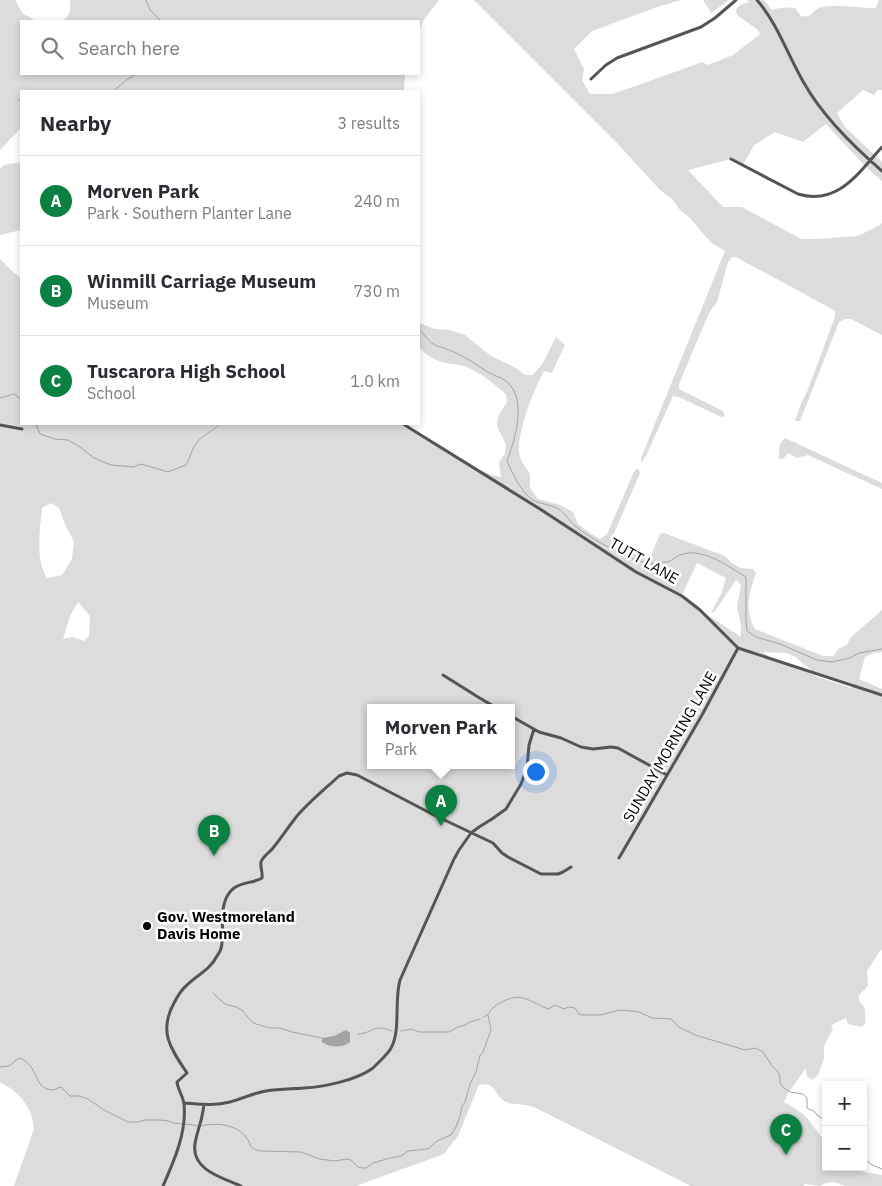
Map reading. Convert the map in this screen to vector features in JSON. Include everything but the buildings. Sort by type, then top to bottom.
[{"type":"street","points":[[592,79],[606,65],[617,58],[701,27],[736,0]]},
{"type":"street","points":[[756,0],[778,30],[812,97],[834,123],[882,171]]},
{"type":"street","points":[[731,160],[798,194],[815,197],[826,196],[843,188],[882,147]]},
{"type":"street","points":[[0,425],[22,429]]},
{"type":"street","name":"TUTT LANE","points":[[405,425],[540,509],[636,572],[682,596],[700,610],[738,648],[882,695]]},
{"type":"street","name":"SUNDAY MORNING LANE","points":[[619,858],[738,648]]},
{"type":"street","points":[[443,675],[490,704]]},
{"type":"street","points":[[515,718],[546,735],[561,738],[588,749],[618,748],[667,775]]},
{"type":"street","points":[[184,1103],[210,1106],[268,1091],[328,1085],[361,1075],[382,1060],[391,1048],[394,1038],[397,994],[400,980],[454,859],[471,833],[500,814],[511,802],[525,775],[529,745],[534,729]]},
{"type":"street","points":[[163,1186],[177,1152],[184,1124],[184,1103],[178,1082],[187,1073],[173,1052],[168,1040],[166,1026],[171,1009],[186,985],[201,975],[216,959],[222,944],[223,909],[230,892],[235,887],[258,881],[262,878],[261,865],[265,856],[280,840],[297,816],[339,776],[347,773],[357,775],[493,843],[508,857],[541,874],[558,874],[570,867]]},
{"type":"street","points":[[204,1105],[195,1143],[198,1160],[208,1171],[241,1186]]},
{"type":"shaded area","points":[[0,0],[15,0],[23,14],[35,20],[20,20],[20,75],[405,75],[404,90],[20,90],[20,129],[0,150]]},
{"type":"shaded area","points":[[70,0],[439,0],[423,21],[420,28],[420,20],[63,20],[70,12]]},
{"type":"shaded area","points":[[474,0],[681,0],[592,31],[574,49],[584,69],[582,80],[590,94],[612,94],[702,62],[708,65],[733,55],[760,34],[758,30],[737,15],[736,10],[739,6],[750,3],[747,0],[764,0],[772,10],[793,8],[801,16],[805,17],[819,8],[828,6],[876,8],[879,0],[882,0],[882,90],[878,90],[874,95],[863,90],[837,113],[845,127],[882,162],[882,181],[865,166],[826,124],[803,142],[775,132],[754,145],[743,165],[731,159],[688,170],[723,207],[742,207],[801,239],[858,236],[882,223],[882,335],[851,319],[839,322],[800,421],[795,421],[835,317],[835,311],[736,257],[732,257],[728,262],[717,302],[709,313],[679,384],[679,389],[723,411],[725,416],[721,417],[673,396],[641,463],[641,458],[725,251],[713,244],[705,236],[672,199],[660,190],[617,143]]},
{"type":"shaded area","points":[[703,0],[729,0],[711,13]]},
{"type":"shaded area","points":[[20,162],[20,230],[0,235],[0,169],[4,165]]},
{"type":"shaded area","points":[[0,259],[20,277],[20,425],[401,425],[473,467],[501,477],[499,462],[505,454],[506,445],[497,426],[498,416],[507,402],[506,394],[485,377],[471,369],[438,361],[426,354],[420,348],[420,323],[435,329],[449,330],[465,335],[491,356],[516,368],[525,375],[533,375],[543,363],[556,337],[565,345],[552,373],[544,371],[539,381],[529,404],[519,442],[521,460],[530,474],[530,488],[538,499],[560,505],[573,512],[578,524],[600,539],[607,534],[634,472],[638,468],[640,473],[612,538],[612,543],[646,559],[651,556],[660,534],[664,533],[725,556],[733,564],[741,568],[753,569],[756,573],[751,588],[749,609],[755,629],[823,656],[834,656],[838,649],[847,645],[850,638],[882,610],[882,652],[873,653],[865,657],[859,679],[882,689],[882,950],[867,971],[868,986],[859,996],[859,1000],[865,1009],[865,1024],[862,1027],[848,1024],[846,1018],[833,1024],[831,1027],[833,1029],[824,1046],[824,1059],[818,1075],[812,1080],[807,1076],[806,1068],[788,1093],[784,1102],[802,1113],[822,1138],[822,1171],[859,1171],[882,1175],[882,1186],[845,1186],[834,1182],[820,1186],[805,1184],[803,1186],[691,1186],[534,1107],[506,1102],[499,1097],[492,1087],[485,1084],[479,1085],[458,1136],[444,1154],[356,1186],[14,1186],[34,1129],[28,1108],[22,1099],[0,1082]],"holes":[[[51,503],[59,508],[74,542],[72,559],[62,575],[47,578],[43,570],[40,553],[42,508]],[[697,563],[726,578],[722,592],[711,613],[715,611],[736,580],[741,585],[737,607],[741,637],[681,597]],[[78,602],[90,616],[89,636],[84,641],[73,637],[63,639],[70,616]],[[763,652],[786,653],[796,657],[813,671],[854,684],[851,688],[818,677],[772,659]]]},
{"type":"shaded area","points":[[785,438],[882,483],[882,489],[808,455],[797,458],[788,453],[783,459],[779,459],[780,445]]},
{"type":"shaded area","points":[[346,1030],[350,1033],[350,1042],[347,1044],[333,1046],[322,1042],[322,1038],[334,1036]]},
{"type":"waterway","points":[[146,0],[150,10],[160,20]]},
{"type":"waterway","points":[[114,90],[134,75]]},
{"type":"waterway","points":[[420,330],[433,344],[459,354],[506,381],[513,389],[517,398],[518,420],[507,461],[520,487],[533,500],[557,508],[586,534],[618,552],[637,560],[660,563],[691,553],[708,556],[732,568],[746,577],[747,631],[756,637],[780,644],[817,660],[832,662],[850,658],[859,653],[882,649]]},
{"type":"waterway","points":[[0,398],[14,394],[20,398]]},
{"type":"waterway","points":[[36,425],[40,434],[55,439],[68,440],[94,458],[111,465],[133,467],[141,464],[168,472],[186,465],[197,442],[219,425]]},
{"type":"waterway","points":[[213,993],[225,1004],[242,1010],[256,1024],[322,1038]]},
{"type":"waterway","points":[[484,1017],[495,1006],[517,997],[528,999],[548,1009],[555,1005],[564,1009],[569,1007],[575,1008],[579,1014],[583,1015],[601,1015],[619,1010],[639,1012],[652,1018],[671,1019],[679,1027],[695,1035],[745,1050],[756,1048],[763,1052],[778,1072],[780,1083],[783,1087],[790,1092],[803,1094],[807,1098],[807,1108],[814,1111],[822,1118]]},
{"type":"waterway","points":[[201,1126],[216,1124],[238,1130],[248,1140],[251,1147],[256,1150],[301,1152],[320,1159],[335,1161],[347,1159],[362,1168],[366,1168],[373,1163],[401,1156],[408,1151],[428,1149],[437,1141],[451,1135],[456,1127],[462,1106],[476,1072],[480,1055],[483,1052],[491,1030],[488,1015]]},
{"type":"waterway","points":[[401,1031],[412,1029],[419,1032],[449,1032],[480,1019]]},
{"type":"waterway","points":[[358,1034],[376,1028],[392,1031]]},
{"type":"waterway","points":[[0,1067],[9,1066],[19,1058],[26,1061],[39,1082],[47,1089],[54,1090],[61,1087],[70,1096],[80,1096],[88,1099],[104,1110],[128,1122],[160,1120],[197,1126]]},
{"type":"waterway","points":[[867,1161],[882,1169]]},
{"type":"place","name":"Morven Park","points":[[441,826]]},
{"type":"place","name":"Winmill Carriage Museum","points":[[214,856]]},
{"type":"place","name":"Gov. Westmoreland Davis Home","points":[[147,926]]},
{"type":"place","name":"Tuscarora High School","points":[[786,1155]]}]
